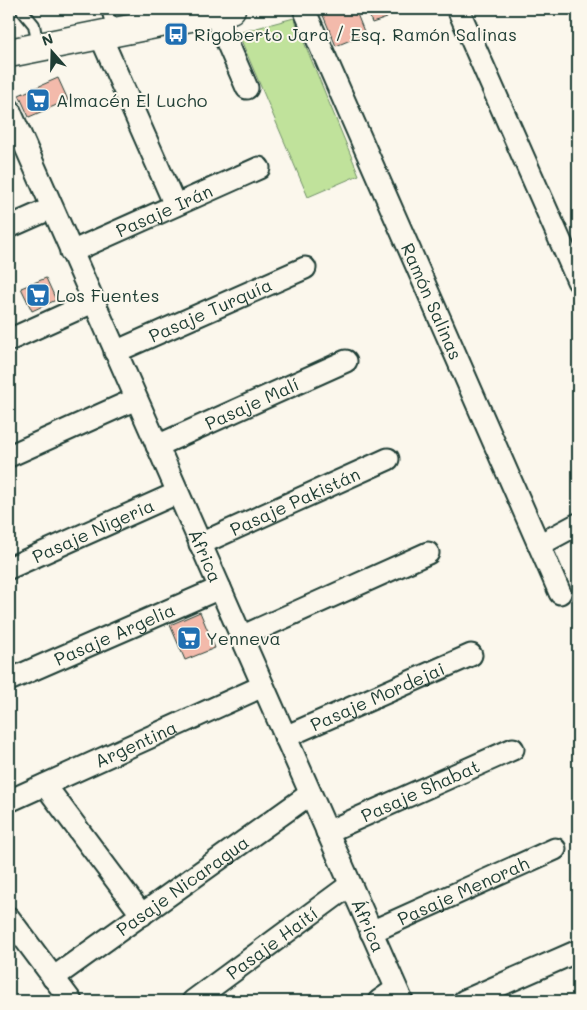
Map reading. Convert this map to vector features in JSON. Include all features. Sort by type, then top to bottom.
[{"type":"street","name":"Ramón Salinas","points":[[304,9],[560,593]]},
{"type":"street","points":[[458,9],[578,281]]},
{"type":"street","points":[[9,53],[39,47],[106,25],[144,17],[222,10],[247,88]]},
{"type":"street","points":[[106,25],[175,205]]},
{"type":"street","name":"África","points":[[9,110],[399,995]]},
{"type":"street","name":"Pasaje Irán","points":[[71,252],[259,168]]},
{"type":"street","points":[[9,227],[52,208]]},
{"type":"street","name":"Pasaje Turquía","points":[[115,352],[305,268]]},
{"type":"street","points":[[9,340],[94,302]]},
{"type":"street","name":"Pasaje Malí","points":[[157,446],[346,361]]},
{"type":"street","points":[[9,456],[136,400]]},
{"type":"street","name":"Pasaje Pakistán","points":[[200,544],[388,459]]},
{"type":"street","name":"Pasaje Nigeria","points":[[9,568],[177,493]]},
{"type":"street","points":[[539,545],[578,524]]},
{"type":"street","points":[[241,636],[428,553]]},
{"type":"street","name":"Pasaje Argelia","points":[[9,680],[220,588]]},
{"type":"street","name":"Pasaje Mordejai","points":[[285,738],[471,655]]},
{"type":"street","name":"Argentina","points":[[9,801],[263,686]]},
{"type":"street","name":"Pasaje Shabat","points":[[327,832],[513,749]]},
{"type":"street","points":[[45,785],[142,914]]},
{"type":"street","name":"Pasaje Nicaragua","points":[[53,978],[310,794]]},
{"type":"street","name":"Pasaje Menorah","points":[[371,932],[555,849]]},
{"type":"street","name":"Pasaje Haití","points":[[192,1001],[350,885]]},
{"type":"street","points":[[9,918],[71,1001]]},
{"type":"street","points":[[464,1001],[578,951]]},
{"type":"street","points":[[379,1001],[399,995]]},
{"type":"lane","points":[[21,9],[34,25],[39,47]]},
{"type":"green space","points":[[294,18],[359,175],[308,197],[238,33]]},
{"type":"building","points":[[333,9],[355,9],[365,34],[336,46],[322,13]]},
{"type":"building","points":[[367,9],[383,9],[387,18],[372,23]]},
{"type":"building","points":[[58,78],[68,100],[29,117],[19,95]]},
{"type":"building","points":[[46,278],[56,300],[32,311],[21,288]]},
{"type":"building","points":[[200,612],[215,648],[185,660],[170,625]]},
{"type":"place","name":"Rigoberto Jara / Esq. Ramón Salinas","points":[[176,34]]},
{"type":"place","name":"Almacén El Lucho","points":[[38,100]]},
{"type":"place","name":"Los Fuentes","points":[[38,295]]},
{"type":"place","name":"Yenneva","points":[[189,638]]}]
